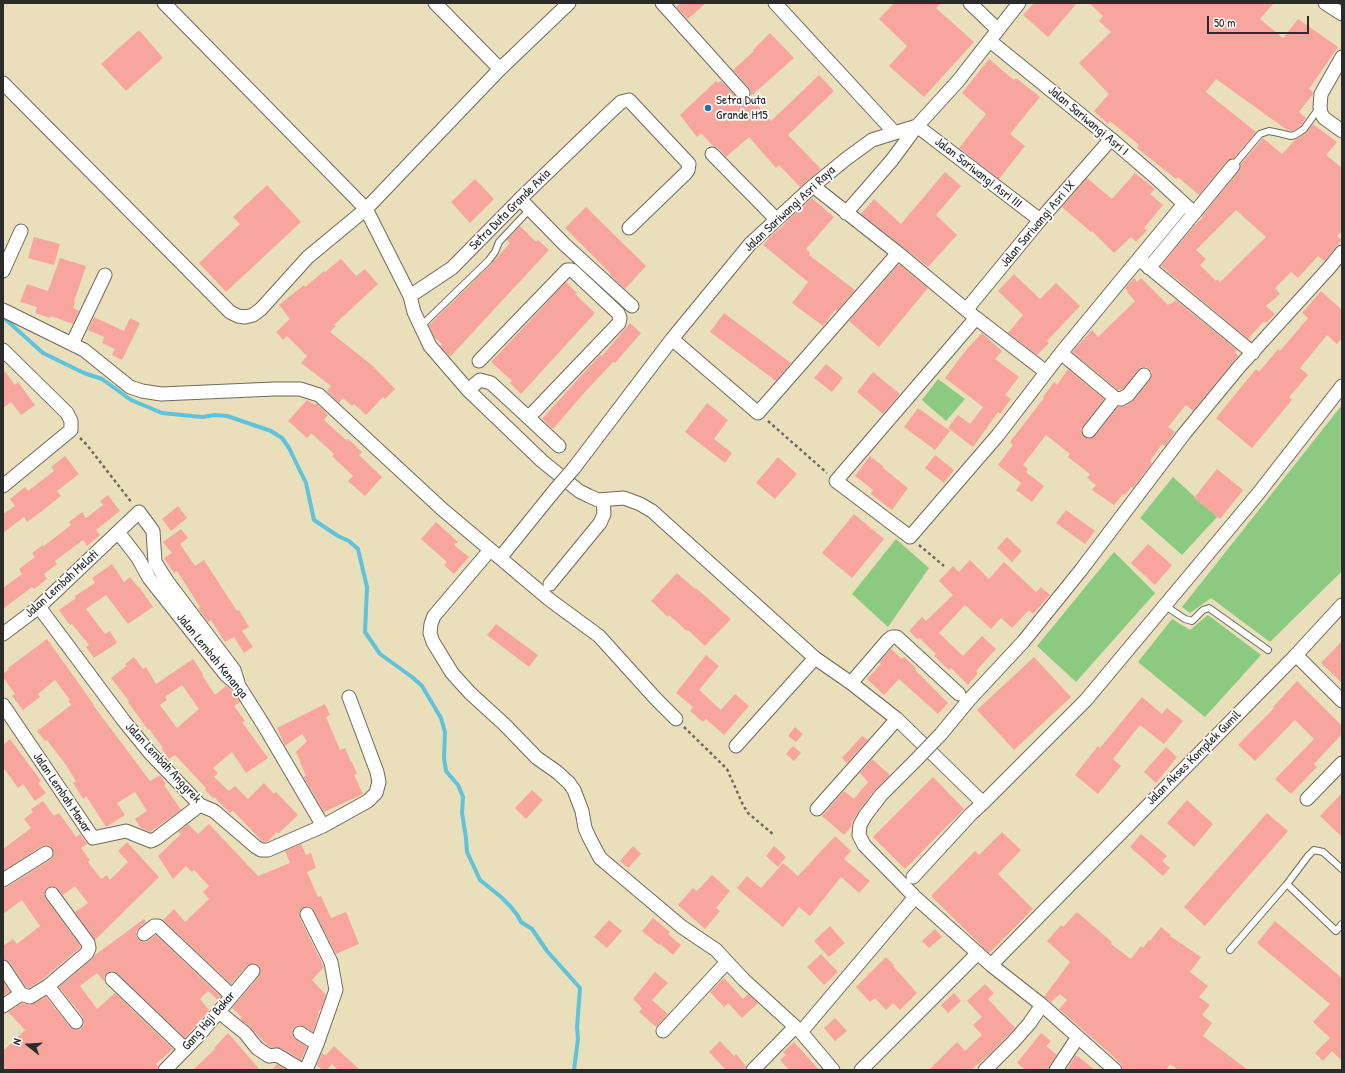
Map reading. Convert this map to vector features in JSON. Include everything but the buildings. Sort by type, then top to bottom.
[{"type":"street","points":[[164,3],[366,209],[410,296],[414,312],[430,346],[468,390],[556,474],[589,496],[598,500],[624,498],[640,504],[652,511],[815,658],[897,719],[983,803]]},
{"type":"street","points":[[435,3],[500,68]]},
{"type":"street","points":[[3,83],[230,312],[245,318],[253,315],[261,309],[308,257],[366,209],[500,68],[569,3]]},
{"type":"street","points":[[662,3],[743,93]]},
{"type":"street","points":[[774,3],[894,132]]},
{"type":"street","points":[[970,3],[998,30]]},
{"type":"street","points":[[846,212],[892,160],[917,126],[958,81],[1020,3]]},
{"type":"street","points":[[1325,3],[1342,14]]},
{"type":"street","name":"Jalan Sariwangi Asri I","points":[[990,41],[1111,139],[1194,213]]},
{"type":"street","points":[[1342,57],[1322,94],[1320,107],[1324,118],[1342,131]]},
{"type":"street","name":"Setra Duta Grande Axia","points":[[410,296],[452,268],[520,199],[604,118],[621,102],[629,100],[689,164],[686,173],[629,228]]},
{"type":"street","name":"Jalan Sariwangi Asri Raya","points":[[832,1070],[798,1029],[744,980],[716,950],[682,927],[600,858],[585,828],[582,811],[574,790],[569,783],[557,772],[537,758],[504,724],[470,693],[452,673],[433,642],[430,633],[434,616],[495,554],[574,468],[672,339],[750,244],[813,186],[872,140],[917,126]]},
{"type":"street","name":"Jalan Sariwangi Asri III","points":[[917,126],[1040,220]]},
{"type":"street","name":"Jalan Sariwangi Asri IX","points":[[836,480],[971,314],[1040,220],[1111,139]]},
{"type":"street","points":[[712,154],[776,219]]},
{"type":"street","points":[[836,480],[910,537],[998,435],[1061,353],[1144,263],[1194,213],[1233,166]]},
{"type":"street","points":[[813,186],[898,253],[971,314],[1046,372]]},
{"type":"street","points":[[520,199],[564,244],[632,306]]},
{"type":"street","points":[[1144,263],[1184,204]]},
{"type":"street","points":[[3,271],[21,231]]},
{"type":"street","points":[[1115,1070],[1042,1005],[991,965],[915,897],[864,845],[859,835],[860,825],[881,795],[941,734],[969,700],[1023,642],[1081,570],[1184,434],[1342,252]]},
{"type":"street","points":[[672,339],[758,413],[898,253]]},
{"type":"street","points":[[1144,263],[1253,353]]},
{"type":"street","points":[[479,361],[567,270],[572,270],[618,313],[620,318],[619,323],[529,417]]},
{"type":"street","points":[[72,344],[105,275]]},
{"type":"street","points":[[3,310],[84,350],[130,387],[142,391],[161,394],[300,389],[319,395],[436,504],[550,600],[599,636],[676,719]]},
{"type":"street","points":[[3,350],[67,414],[71,421],[71,430],[3,486]]},
{"type":"street","points":[[1061,353],[1115,398],[1121,399],[1128,395],[1144,375]]},
{"type":"street","points":[[468,390],[480,380],[491,383],[559,446]]},
{"type":"street","points":[[913,877],[971,814],[1086,700],[1257,495],[1342,386]]},
{"type":"street","points":[[1089,431],[1115,398]]},
{"type":"street","points":[[550,584],[600,523],[604,514],[604,500]]},
{"type":"street","points":[[139,512],[153,531],[155,562],[167,581],[234,670],[239,686]]},
{"type":"street","name":"Jalan Lembah Melati","points":[[3,634],[39,607],[139,512]]},
{"type":"street","name":"Jalan Lembah Kenanga","points":[[118,532],[138,558],[149,578],[226,675],[239,686],[323,826]]},
{"type":"street","name":"Jalan Akses Komplek Gumil","points":[[991,965],[1296,655],[1342,606]]},
{"type":"street","name":"Jalan Lembah Anggrek","points":[[39,607],[124,722],[150,753],[200,805],[214,811],[256,848],[261,850],[268,850],[323,826]]},
{"type":"street","points":[[851,684],[888,640],[892,637],[897,637],[959,694]]},
{"type":"street","points":[[1296,655],[1342,701]]},
{"type":"street","points":[[736,746],[815,658]]},
{"type":"street","points":[[323,826],[368,801],[376,793],[380,782],[349,697]]},
{"type":"street","name":"Jalan Lembah Mawar","points":[[3,705],[92,838],[126,831],[151,841],[200,805]]},
{"type":"street","points":[[817,809],[897,719]]},
{"type":"street","points":[[1307,799],[1342,763]]},
{"type":"street","points":[[3,880],[46,853]]},
{"type":"street","points":[[3,967],[21,994],[30,997],[48,986],[87,952],[89,948],[88,943],[52,894]]},
{"type":"street","points":[[753,1070],[798,1029],[915,897]]},
{"type":"street","points":[[306,1070],[336,990],[331,962],[307,914]]},
{"type":"street","points":[[144,934],[154,926],[158,926],[232,996]]},
{"type":"street","points":[[861,1070],[978,953]]},
{"type":"street","points":[[663,1031],[727,962]]},
{"type":"street","name":"Gang Haji Bakar","points":[[165,1070],[219,1012],[253,971]]},
{"type":"street","points":[[112,979],[185,1049]]},
{"type":"street","points":[[48,986],[76,1022]]},
{"type":"street","points":[[3,1006],[21,994]]},
{"type":"street","points":[[986,1070],[1029,1024],[1042,1005]]},
{"type":"street","points":[[219,1012],[245,1033],[257,1048],[269,1056],[277,1055],[302,1070]]},
{"type":"street","points":[[300,1033],[317,1044]]},
{"type":"street","points":[[1056,1070],[1078,1037]]},
{"type":"lane","points":[[1233,166],[1260,134],[1269,131],[1291,136],[1295,135],[1304,129],[1320,107]]},
{"type":"lane","points":[[421,326],[489,260],[495,252],[499,242],[530,209]]},
{"type":"lane","points":[[1164,605],[1185,619],[1192,621],[1204,610],[1209,608],[1268,650]]},
{"type":"lane","points":[[1230,950],[1314,850],[1323,852],[1342,869]]},
{"type":"lane","points":[[1286,884],[1342,936]]},
{"type":"lane","points":[[1336,931],[1342,924]]},
{"type":"path","points":[[758,413],[836,480]]},
{"type":"path","points":[[87,445],[139,512]]},
{"type":"path","points":[[910,537],[944,566]]},
{"type":"path","points":[[676,719],[727,769],[748,813],[774,835]]},
{"type":"green space","points":[[938,379],[965,399],[946,421],[922,400]]},
{"type":"green space","points":[[1342,405],[1342,571],[1270,642],[1211,598],[1190,613],[1182,607]]},
{"type":"green space","points":[[1173,477],[1217,517],[1182,555],[1140,518]]},
{"type":"green space","points":[[896,539],[929,568],[888,627],[852,594]]},
{"type":"green space","points":[[1114,552],[1155,593],[1076,682],[1037,646]]},
{"type":"green space","points":[[1208,615],[1261,655],[1205,717],[1138,662],[1172,619],[1190,630]]},
{"type":"waterway","points":[[3,317],[43,353],[84,373],[102,379],[131,400],[162,413],[202,417],[215,415],[227,416],[271,431],[282,438],[289,448],[306,483],[314,520],[338,536],[349,541],[358,549],[367,587],[365,632],[380,654],[422,686],[441,718],[445,732],[444,758],[446,771],[458,785],[463,797],[462,813],[467,852],[480,880],[510,906],[521,922],[532,929],[547,951],[580,988],[577,1027],[578,1039],[574,1070]]},
{"type":"place","name":"Setra Duta Grande H15","points":[[708,108]]}]
